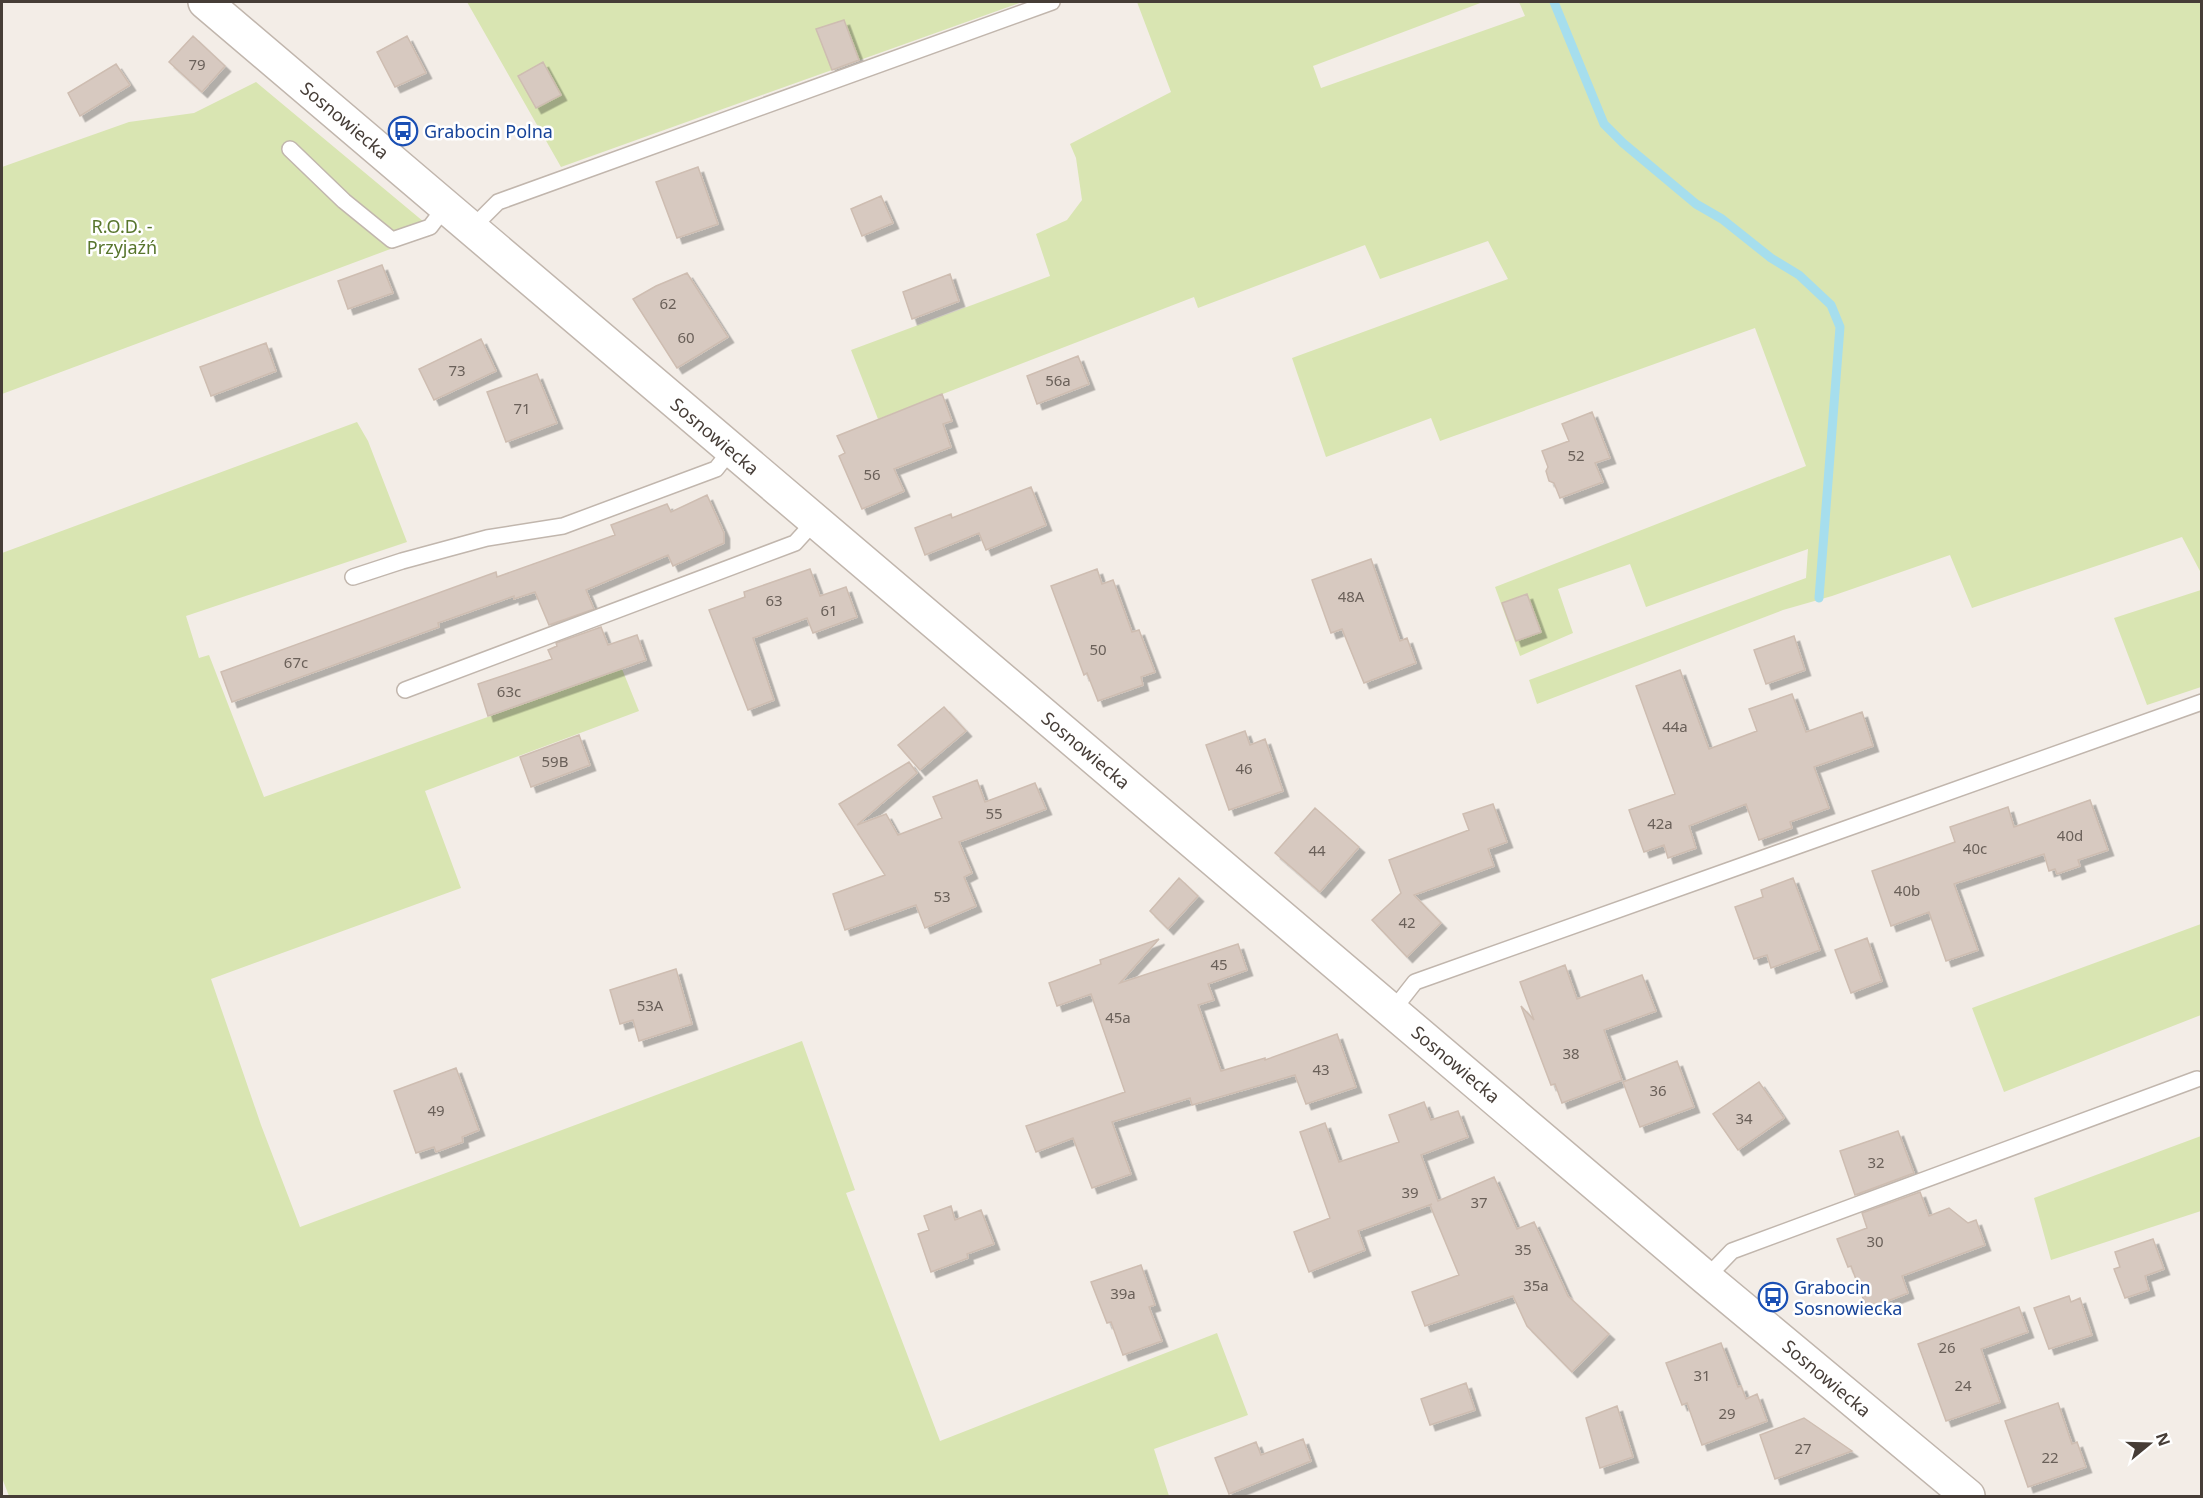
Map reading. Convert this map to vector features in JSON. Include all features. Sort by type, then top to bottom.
[{"type":"street","name":"Sosnowiecka","points":[[205,2],[1706,1278],[1968,1497]]},
{"type":"lane","points":[[472,228],[498,202],[1052,2]]},
{"type":"lane","points":[[290,149],[344,201],[392,240],[430,227],[446,206]]},
{"type":"lane","points":[[353,577],[487,538],[563,526],[716,469],[731,450]]},
{"type":"lane","points":[[405,690],[795,543],[815,521]]},
{"type":"lane","points":[[1393,1010],[1414,982],[2202,702]]},
{"type":"lane","points":[[1706,1278],[1732,1251],[2197,1079]]},
{"type":"green space","points":[[467,2],[1022,2],[561,167]]},
{"type":"green space","points":[[1137,2],[1483,2],[1313,66],[1321,88],[1525,16],[1519,2],[2201,2],[2201,573],[2182,537],[1972,608],[1950,555],[1832,596],[1783,610],[1537,704],[1529,680],[1806,578],[1808,549],[1646,607],[1630,564],[1558,589],[1573,633],[1520,656],[1495,587],[1806,466],[1755,328],[1440,441],[1431,418],[1326,457],[1292,358],[1508,279],[1488,241],[1380,279],[1365,245],[1198,308],[1194,297],[878,419],[851,350],[1050,276],[1036,234],[1067,220],[1082,200],[1076,158],[1070,144],[1171,92]]},
{"type":"green space","name":"R.O.D. - Przyjaźń","points":[[256,82],[436,232],[2,394],[2,167],[129,122],[194,113]]},
{"type":"green space","points":[[357,422],[368,441],[407,542],[186,616],[199,658],[209,655],[264,797],[622,669],[639,711],[425,791],[461,888],[211,979],[261,1125],[300,1227],[802,1041],[855,1190],[846,1193],[940,1441],[1217,1333],[1248,1415],[1154,1449],[1169,1496],[9,1496],[2,1478],[2,553]]},
{"type":"green space","points":[[2201,590],[2201,687],[2147,705],[2114,618]]},
{"type":"green space","points":[[2201,924],[2201,1015],[2004,1092],[1972,1008]]},
{"type":"green space","points":[[2201,1136],[2201,1211],[2051,1260],[2034,1198]]},
{"type":"building","points":[[844,20],[859,60],[832,70],[816,29]]},
{"type":"building","points":[[193,36],[225,66],[202,92],[169,62]]},
{"type":"building","points":[[407,36],[426,73],[395,87],[377,52]]},
{"type":"building","points":[[543,62],[561,95],[536,108],[518,76]]},
{"type":"building","points":[[116,64],[130,85],[80,116],[68,93]]},
{"type":"building","points":[[698,167],[718,224],[677,238],[656,182]]},
{"type":"building","points":[[881,196],[893,223],[862,236],[851,209]]},
{"type":"building","points":[[382,265],[393,293],[348,309],[338,281]]},
{"type":"building","points":[[687,273],[728,337],[677,368],[633,299]]},
{"type":"building","points":[[950,274],[959,301],[912,319],[903,292]]},
{"type":"building","points":[[481,339],[496,371],[434,400],[419,369]]},
{"type":"building","points":[[266,343],[276,371],[211,396],[200,367]]},
{"type":"building","points":[[1078,356],[1089,384],[1037,404],[1027,376]]},
{"type":"building","points":[[537,374],[557,423],[506,442],[487,392]]},
{"type":"building","points":[[942,394],[952,421],[943,424],[951,447],[894,469],[904,491],[862,509],[839,456],[845,453],[837,436]]},
{"type":"building","points":[[1592,412],[1610,458],[1595,463],[1603,482],[1560,498],[1554,483],[1549,481],[1546,471],[1548,467],[1542,451],[1569,441],[1562,424]]},
{"type":"building","points":[[1031,487],[1046,525],[986,550],[979,533],[925,555],[915,528],[951,514],[952,518]]},
{"type":"building","points":[[707,495],[724,533],[724,543],[673,566],[668,555],[586,590],[594,609],[549,625],[535,592],[514,599],[514,596],[438,623],[439,627],[232,702],[221,672],[496,572],[497,577],[615,535],[611,525],[667,504],[671,512]]},
{"type":"building","points":[[1371,559],[1400,641],[1407,638],[1416,663],[1364,683],[1342,629],[1331,633],[1312,580]]},
{"type":"building","points":[[810,569],[820,596],[846,587],[857,617],[813,633],[807,618],[753,638],[774,700],[748,710],[709,610],[745,597],[744,592]]},
{"type":"building","points":[[1097,569],[1102,584],[1113,580],[1132,632],[1139,630],[1155,672],[1141,677],[1143,685],[1098,701],[1087,673],[1084,675],[1051,586]]},
{"type":"building","points":[[1527,594],[1541,632],[1516,641],[1502,603]]},
{"type":"building","points":[[601,627],[608,645],[637,635],[646,660],[488,716],[478,684],[552,659],[548,650],[557,646],[556,643]]},
{"type":"building","points":[[1794,636],[1805,670],[1766,684],[1754,650]]},
{"type":"building","points":[[1680,670],[1709,749],[1757,731],[1749,709],[1792,694],[1806,732],[1862,712],[1873,746],[1814,767],[1829,808],[1790,822],[1792,828],[1759,840],[1746,804],[1689,826],[1696,848],[1668,858],[1664,845],[1644,852],[1629,810],[1675,794],[1636,686]]},
{"type":"building","points":[[944,707],[966,731],[920,770],[898,745]]},
{"type":"building","points":[[1245,731],[1250,745],[1265,739],[1283,791],[1229,810],[1206,745]]},
{"type":"building","points":[[579,735],[590,765],[531,787],[520,757]]},
{"type":"building","points":[[909,762],[917,773],[857,825],[886,814],[898,835],[942,818],[933,797],[977,780],[985,802],[1035,783],[1046,809],[959,842],[972,873],[964,877],[976,906],[925,928],[916,905],[845,930],[833,894],[885,875],[839,804]]},
{"type":"building","points":[[2090,800],[2108,850],[2078,860],[2080,866],[2057,874],[2055,869],[2049,871],[2044,854],[1954,884],[1978,950],[1946,961],[1929,912],[1891,926],[1872,871],[1955,842],[1950,827],[2008,807],[2014,827]]},
{"type":"building","points":[[1493,804],[1507,842],[1488,849],[1494,866],[1414,895],[1441,923],[1407,957],[1372,920],[1401,893],[1389,860],[1469,830],[1463,814]]},
{"type":"building","points":[[1315,808],[1359,847],[1320,892],[1275,853]]},
{"type":"building","points":[[1179,878],[1198,896],[1168,929],[1150,911]]},
{"type":"building","points":[[1793,878],[1820,950],[1771,968],[1767,955],[1754,959],[1735,907],[1763,897],[1761,890]]},
{"type":"building","points":[[1867,938],[1882,981],[1851,993],[1835,950]]},
{"type":"building","points":[[1159,939],[1120,983],[1238,944],[1247,970],[1208,984],[1214,1000],[1198,1005],[1221,1071],[1265,1058],[1265,1060],[1337,1034],[1356,1087],[1306,1104],[1295,1075],[1192,1105],[1190,1098],[1112,1122],[1131,1174],[1092,1188],[1073,1138],[1036,1152],[1026,1126],[1125,1092],[1091,994],[1057,1006],[1049,983],[1101,964],[1100,960]]},
{"type":"building","points":[[1565,965],[1577,999],[1642,975],[1656,1011],[1604,1030],[1622,1080],[1562,1103],[1555,1084],[1551,1085],[1521,1006],[1534,1020],[1520,982]]},
{"type":"building","points":[[676,969],[692,1024],[639,1041],[633,1020],[620,1024],[610,990]]},
{"type":"building","points":[[1677,1061],[1694,1107],[1640,1127],[1623,1082]]},
{"type":"building","points":[[456,1068],[479,1130],[462,1137],[463,1142],[436,1152],[434,1147],[416,1153],[394,1091]]},
{"type":"building","points":[[1759,1082],[1784,1118],[1738,1150],[1713,1114]]},
{"type":"building","points":[[1424,1102],[1431,1120],[1458,1111],[1468,1137],[1421,1155],[1438,1201],[1494,1177],[1517,1229],[1534,1222],[1568,1296],[1609,1334],[1572,1372],[1527,1326],[1513,1296],[1425,1326],[1412,1292],[1459,1275],[1430,1205],[1432,1204],[1358,1231],[1365,1250],[1309,1272],[1294,1232],[1330,1218],[1300,1132],[1325,1123],[1339,1162],[1399,1142],[1389,1115]]},
{"type":"building","points":[[1898,1131],[1914,1173],[1855,1195],[1840,1151]]},
{"type":"building","points":[[1920,1192],[1929,1216],[1949,1208],[1968,1223],[1976,1220],[1985,1245],[1902,1276],[1908,1293],[1867,1309],[1851,1266],[1848,1267],[1837,1239],[1867,1228],[1862,1213]]},
{"type":"building","points":[[951,1206],[955,1220],[981,1210],[994,1244],[967,1254],[968,1258],[931,1272],[918,1234],[929,1230],[924,1216]]},
{"type":"building","points":[[2153,1239],[2164,1269],[2145,1276],[2149,1290],[2125,1298],[2114,1269],[2120,1267],[2115,1252]]},
{"type":"building","points":[[1141,1265],[1155,1305],[1149,1307],[1162,1341],[1123,1355],[1111,1322],[1107,1323],[1091,1282]]},
{"type":"building","points":[[2069,1296],[2071,1302],[2080,1298],[2092,1335],[2049,1349],[2034,1308]]},
{"type":"building","points":[[2019,1307],[2028,1332],[1981,1349],[2000,1402],[1946,1421],[1918,1344]]},
{"type":"building","points":[[1721,1343],[1738,1387],[1741,1386],[1746,1399],[1757,1394],[1767,1421],[1702,1445],[1687,1403],[1682,1405],[1666,1363]]},
{"type":"building","points":[[1466,1383],[1475,1410],[1430,1425],[1421,1399]]},
{"type":"building","points":[[2058,1403],[2072,1444],[2077,1442],[2086,1467],[2028,1487],[2005,1421]]},
{"type":"building","points":[[1617,1406],[1633,1457],[1600,1468],[1586,1418]]},
{"type":"building","points":[[1804,1418],[1852,1451],[1775,1479],[1760,1435]]},
{"type":"building","points":[[1303,1439],[1311,1461],[1229,1494],[1215,1458],[1256,1442],[1261,1455]]},
{"type":"waterway","points":[[1554,2],[1604,124],[1623,143],[1696,204],[1722,219],[1771,258],[1799,275],[1831,305],[1840,327],[1819,598]]},
{"type":"place","name":"Grabocin Polna","points":[[403,131]]},
{"type":"place","name":"Grabocin Sosnowiecka","points":[[1773,1297]]}]
